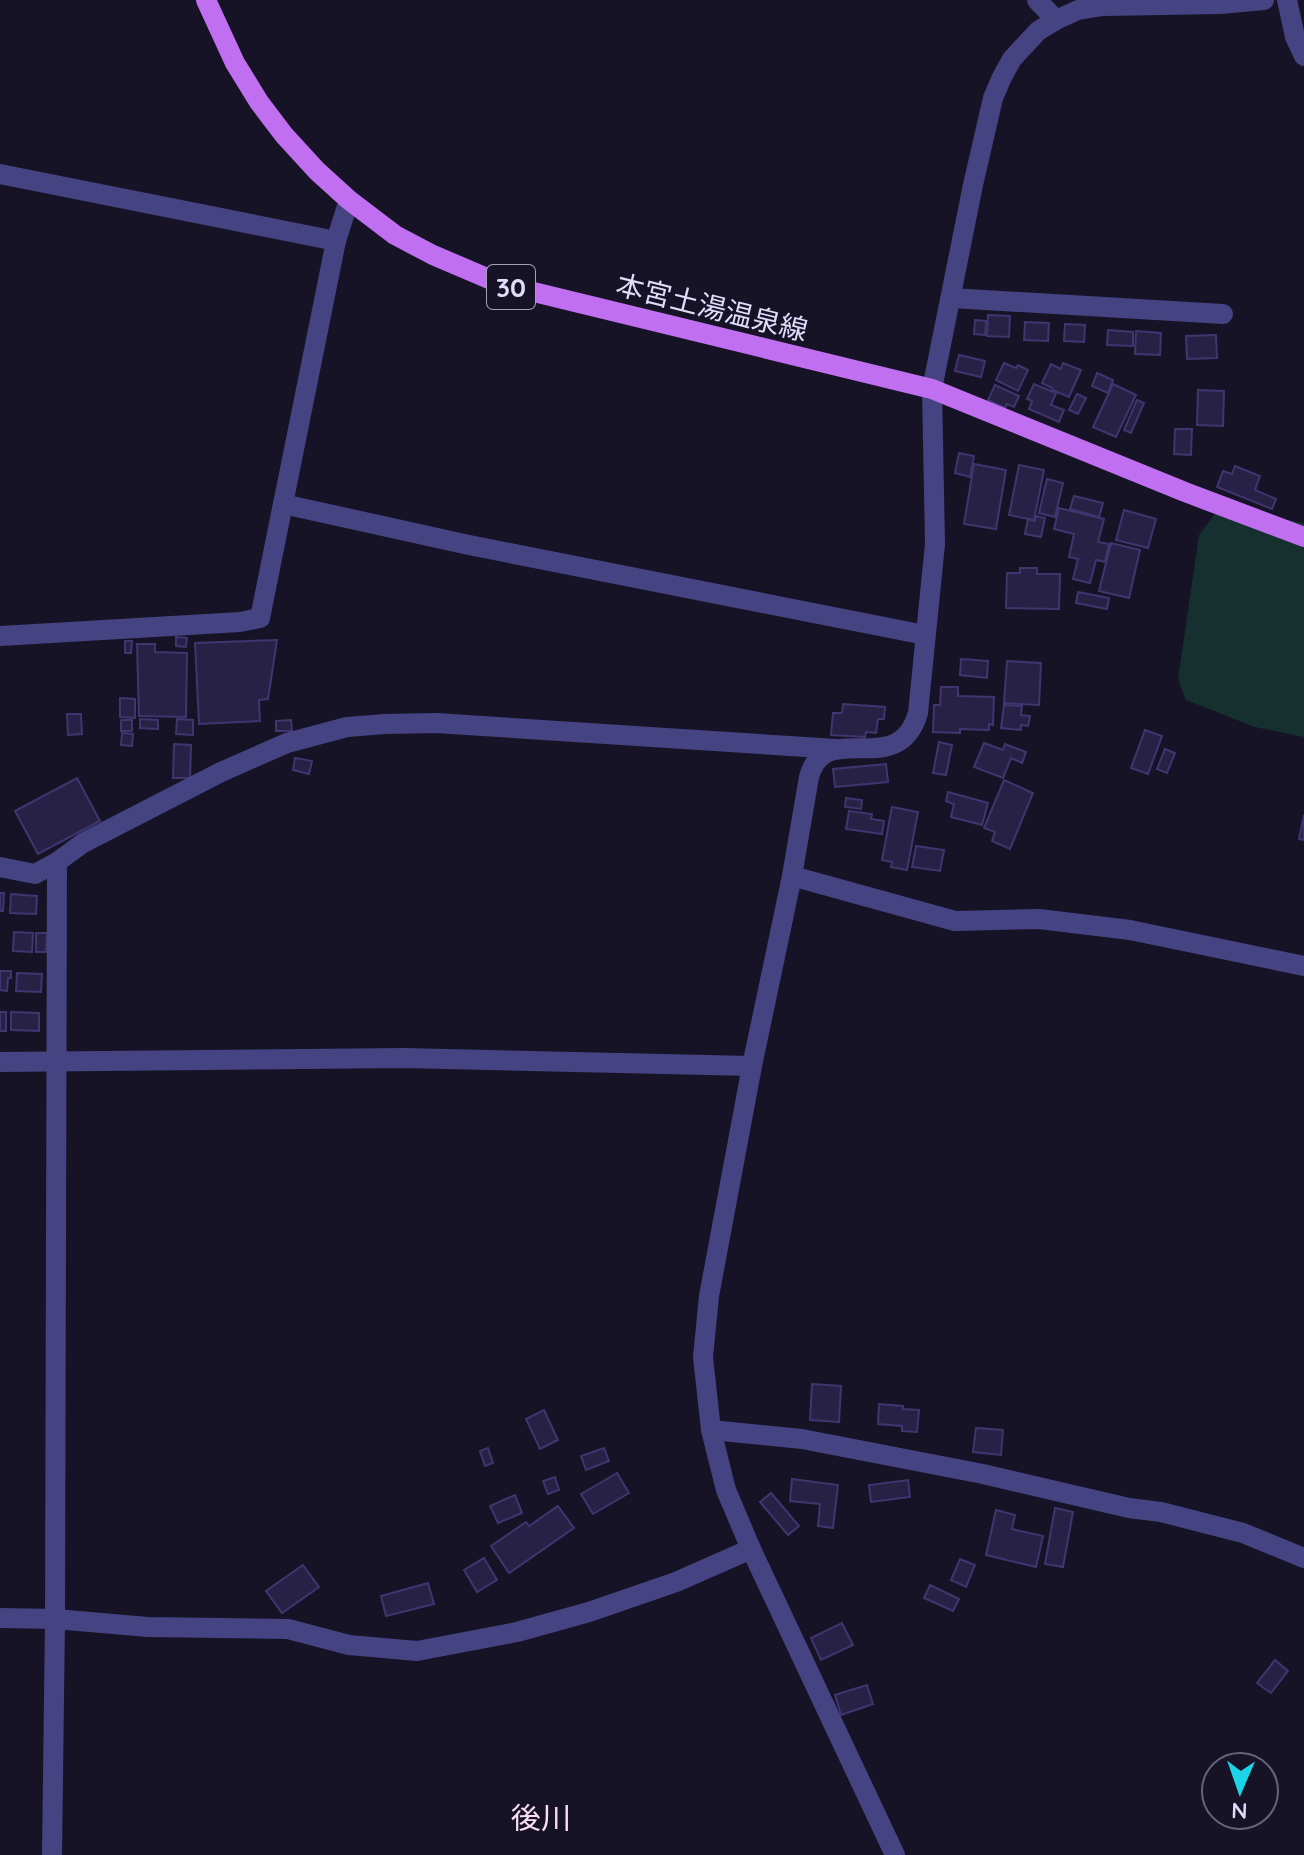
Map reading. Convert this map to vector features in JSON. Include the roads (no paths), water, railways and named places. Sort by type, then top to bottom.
[{"type":"main road","name":"本宮土湯温泉線","points":[[206,0],[235,63],[259,102],[300,153],[349,200],[395,235],[445,261],[501,284],[932,389],[1304,537]]},
{"type":"street","points":[[1037,0],[1056,20]]},
{"type":"street","points":[[0,867],[35,874],[83,843],[221,772],[287,743],[347,727],[436,723],[838,749],[893,745],[909,735],[918,713],[935,544],[932,389],[973,185],[993,98],[1002,77],[1019,51],[1038,31],[1078,10],[1103,6],[1264,0]]},
{"type":"street","points":[[1287,0],[1295,37],[1304,56]]},
{"type":"street","points":[[0,174],[336,241]]},
{"type":"street","points":[[0,636],[240,622],[260,618],[336,241],[349,200]]},
{"type":"street","points":[[951,298],[1223,314]]},
{"type":"street","points":[[283,504],[469,545],[925,635]]},
{"type":"street","points":[[838,749],[821,756],[811,769],[709,1296],[703,1357],[711,1430],[726,1490],[895,1855]]},
{"type":"street","points":[[52,1855],[57,862]]},
{"type":"street","points":[[792,876],[955,921],[1039,919],[1130,930],[1304,966]]},
{"type":"street","points":[[0,1062],[404,1058],[752,1066]]},
{"type":"street","points":[[711,1430],[802,1439],[983,1474],[1129,1508],[1161,1512],[1243,1533],[1304,1558]]},
{"type":"street","points":[[0,1618],[148,1627],[288,1629],[349,1645],[417,1651],[517,1632],[589,1612],[676,1582],[751,1549]]},
{"type":"district","name":"後川","points":[[541,1818]]}]
